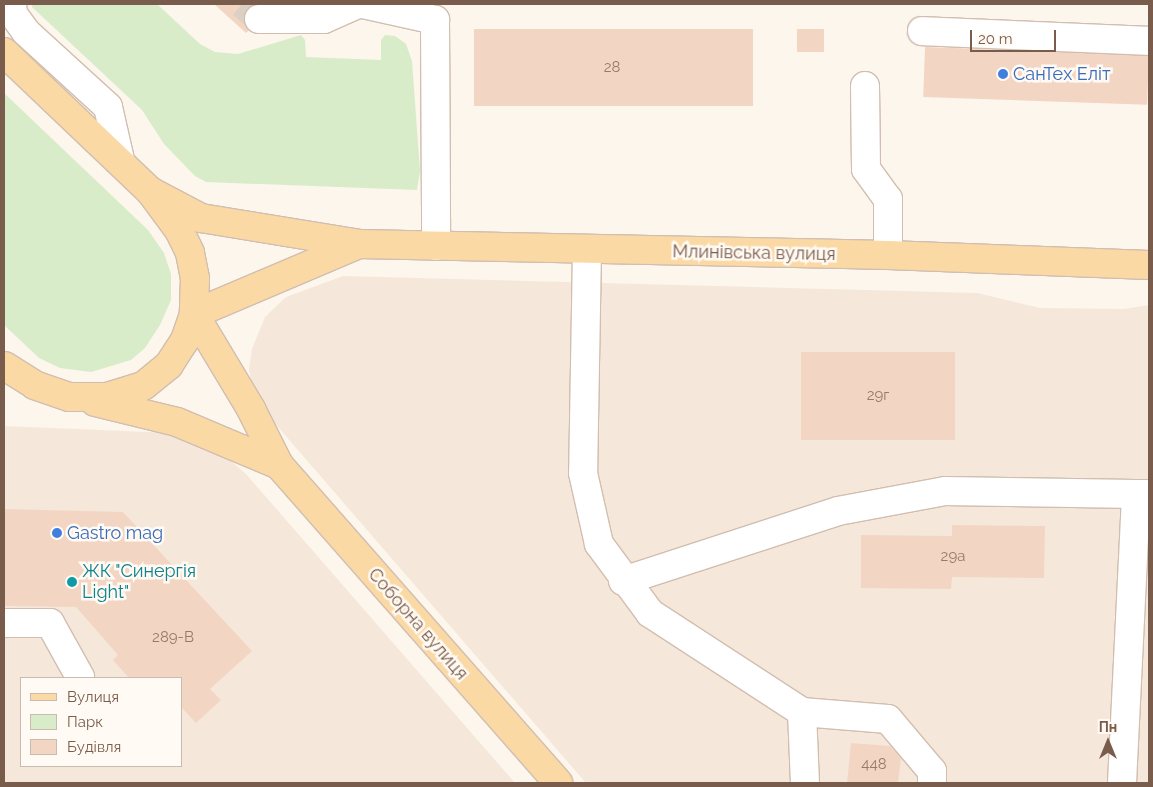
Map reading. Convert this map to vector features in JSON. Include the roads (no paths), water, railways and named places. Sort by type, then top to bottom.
[{"type":"main road","points":[[4,52],[120,160],[150,191],[179,230],[190,253],[195,278],[194,314],[185,340],[169,366],[143,386],[106,397],[69,397],[35,385],[4,366]]},
{"type":"main road","name":"Млинівська вулиця","points":[[150,191],[201,218],[359,244],[888,255],[1149,265]]},
{"type":"main road","name":"Млинівська вулиця","points":[[194,314],[359,244]]},
{"type":"main road","name":"Соборна вулиця","points":[[194,314],[251,409],[279,465],[558,783]]},
{"type":"main road","name":"Соборна вулиця","points":[[69,397],[177,422],[279,465]]},
{"type":"lane","points":[[12,4],[13,14],[26,32],[108,107],[120,160]]},
{"type":"lane","points":[[259,18],[324,18],[357,4]]},
{"type":"lane","points":[[363,4],[435,12],[436,246]]},
{"type":"lane","points":[[922,32],[1149,41]]},
{"type":"lane","points":[[865,86],[866,169],[888,199],[888,255]]},
{"type":"lane","points":[[587,250],[583,474],[599,544],[623,580],[650,613],[802,712],[888,719],[932,771],[932,783]]},
{"type":"lane","points":[[623,580],[838,511],[945,491],[1142,494],[1122,783]]},
{"type":"lane","points":[[4,622],[50,623],[80,677]]},
{"type":"lane","points":[[802,712],[805,783]]},
{"type":"tunnel","points":[[242,4],[259,19]]},
{"type":"place","name":"СанТех Еліт","points":[[1003,74]]},
{"type":"place","name":"Gastro mag","points":[[57,533]]},
{"type":"place","name":"ЖК \"Синергія Light\"","points":[[72,582]]}]
